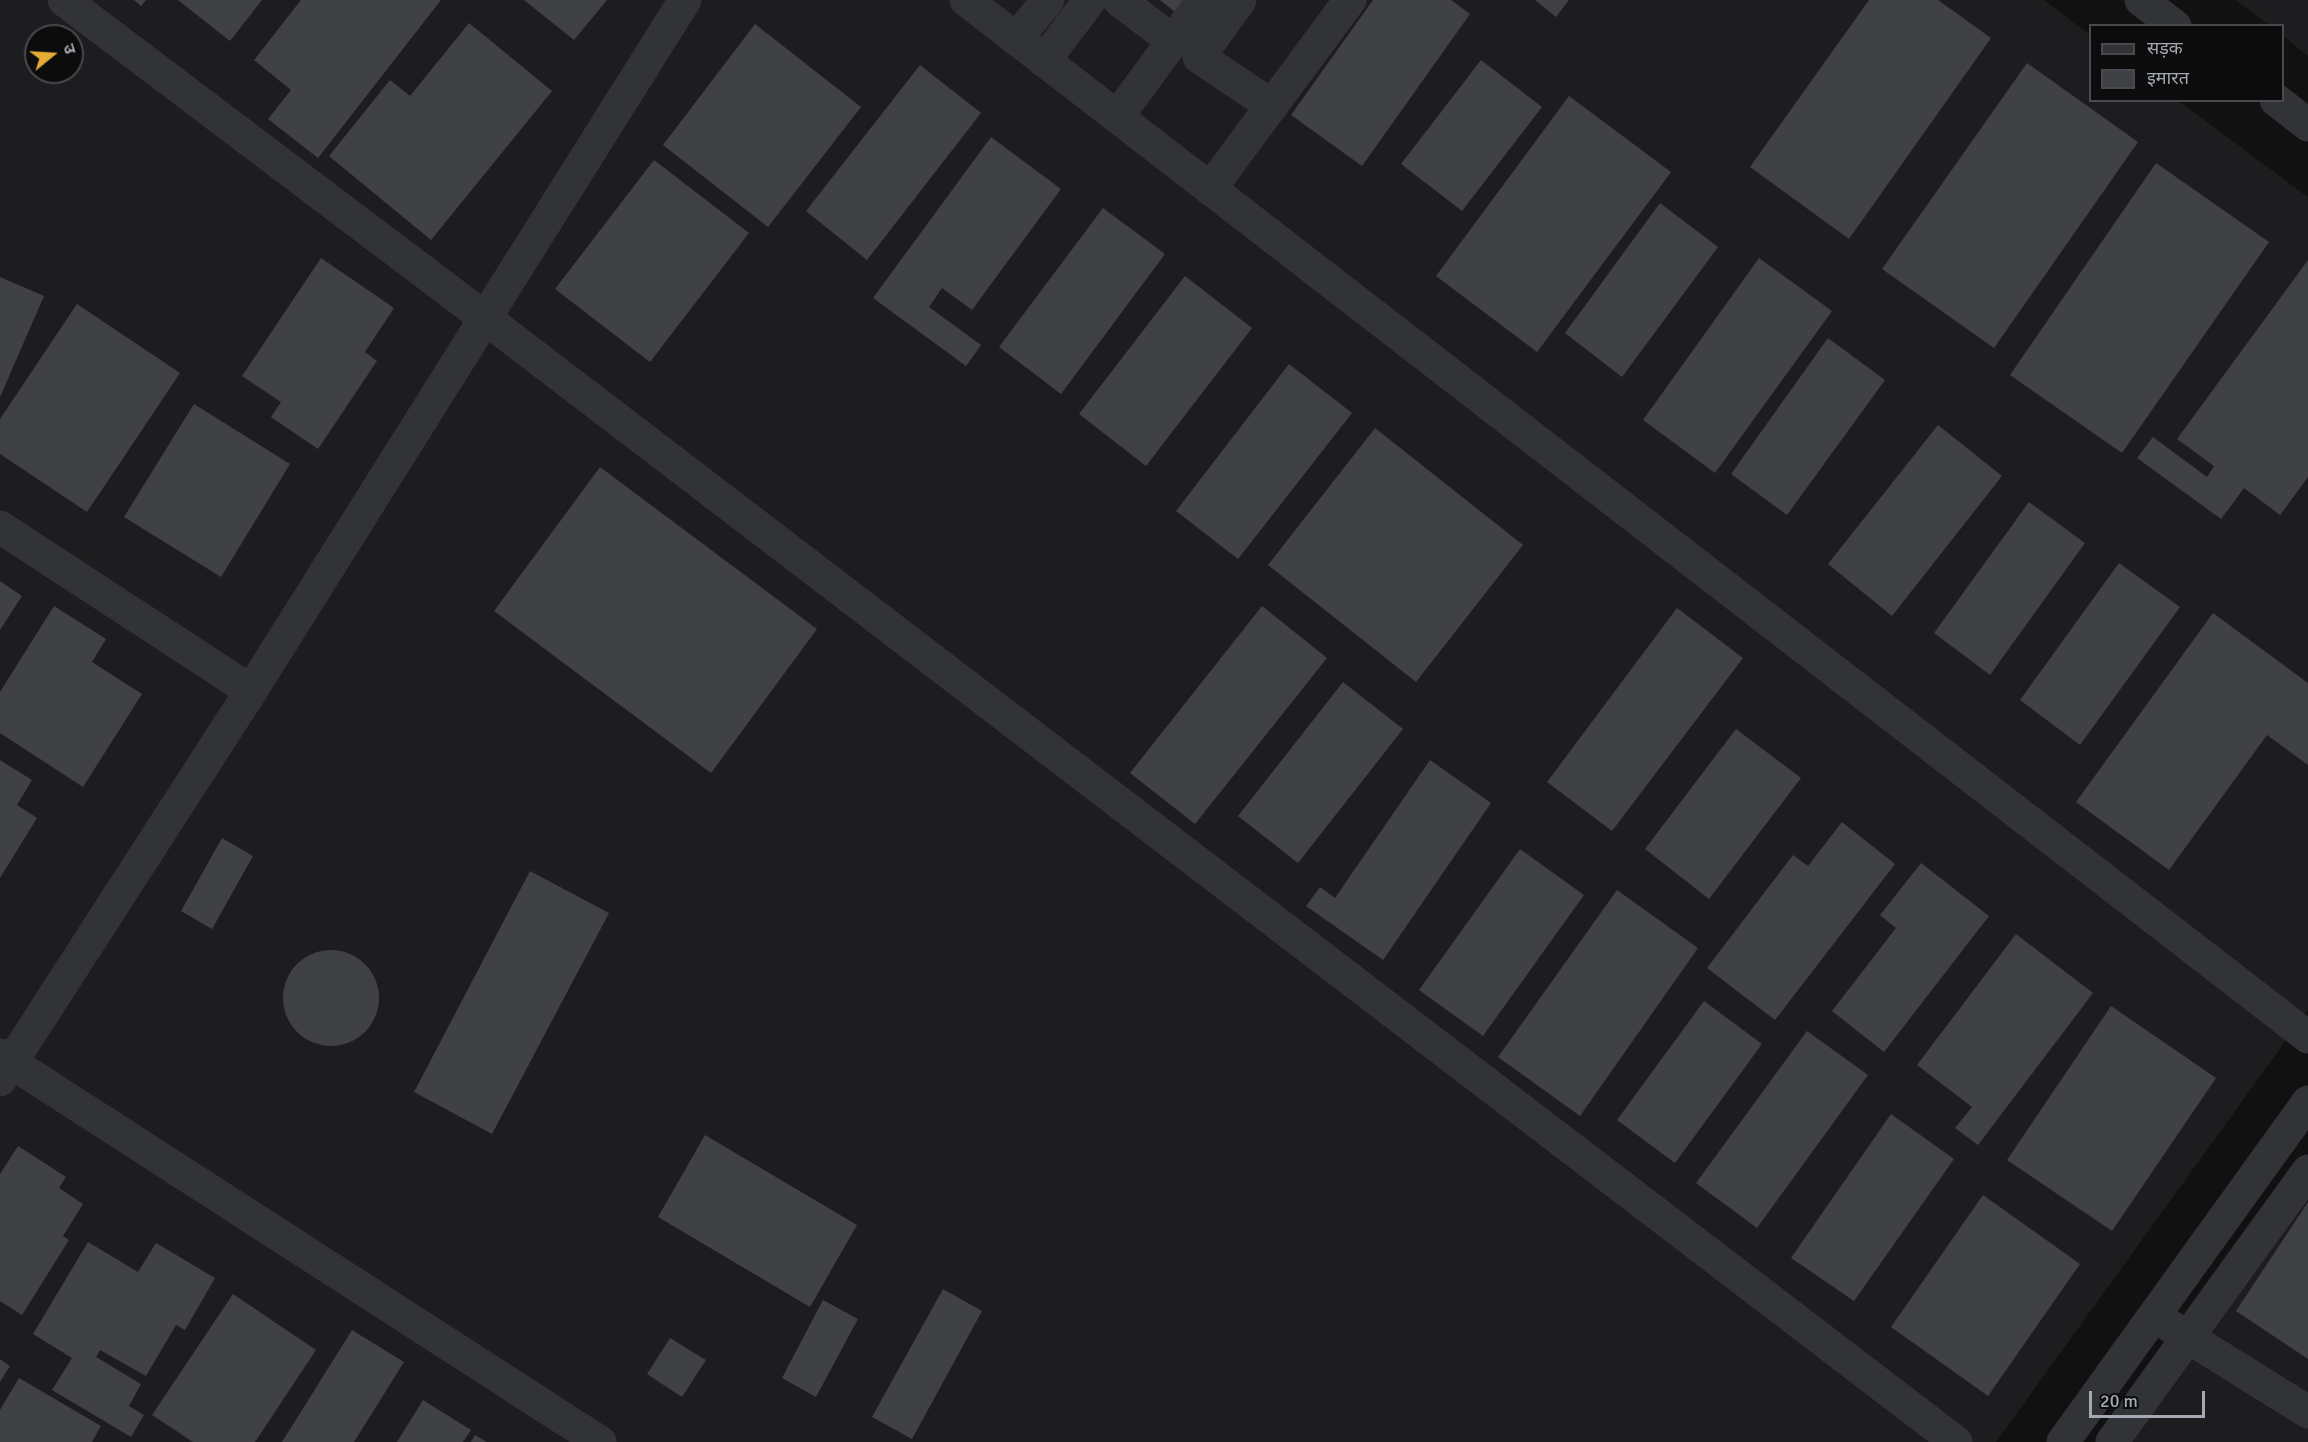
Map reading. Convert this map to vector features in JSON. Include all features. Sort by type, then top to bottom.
[{"type":"street","points":[[64,0],[485,318],[1956,1442]]},
{"type":"street","points":[[600,1442],[4,1066],[251,690],[685,0]]},
{"type":"street","points":[[966,0],[2308,1036]]},
{"type":"street","points":[[1016,39],[1048,0]]},
{"type":"street","points":[[1044,61],[1090,0]]},
{"type":"street","points":[[1119,0],[1173,41]]},
{"type":"street","points":[[1117,117],[1203,0]]},
{"type":"street","points":[[1240,0],[1199,57],[1272,106]]},
{"type":"street","points":[[1210,189],[1350,0]]},
{"type":"street","points":[[2141,0],[2172,24]]},
{"type":"street","points":[[2279,102],[2308,125]]},
{"type":"street","points":[[0,527],[251,690]]},
{"type":"street","points":[[2063,1442],[2308,1102]]},
{"type":"street","points":[[2112,1442],[2308,1171]]},
{"type":"street","points":[[2154,1316],[2308,1412]]},
{"type":"shaded area","points":[[0,0],[2044,0],[2089,34],[2089,102],[2180,102],[2308,197],[2308,1010],[1996,1442],[0,1442]]},
{"type":"shaded area","points":[[2235,0],[2308,0],[2308,56],[2284,37],[2284,24],[2268,24]]},
{"type":"shaded area","points":[[2308,1180],[2308,1442],[2122,1442]]},
{"type":"building","points":[[134,0],[146,0],[141,6]]},
{"type":"building","points":[[178,0],[262,0],[230,41]]},
{"type":"building","points":[[301,0],[441,0],[318,158],[268,119],[291,90],[254,60]]},
{"type":"building","points":[[524,0],[607,0],[574,40]]},
{"type":"building","points":[[1160,0],[1185,0],[1175,12]]},
{"type":"building","points":[[1373,0],[1451,0],[1470,14],[1362,166],[1291,115]]},
{"type":"building","points":[[1535,0],[1569,0],[1556,17]]},
{"type":"building","points":[[1869,0],[1938,0],[1991,38],[1849,239],[1750,167]]},
{"type":"building","points":[[469,23],[552,91],[431,240],[329,156],[390,80],[410,96]]},
{"type":"building","points":[[755,24],[861,107],[768,227],[663,145]]},
{"type":"building","points":[[1481,60],[1542,107],[1462,211],[1401,164]]},
{"type":"building","points":[[2027,63],[2138,142],[1994,348],[1882,269]]},
{"type":"building","points":[[920,65],[981,113],[867,260],[806,211]]},
{"type":"building","points":[[1569,96],[1671,172],[1537,352],[1436,276]]},
{"type":"building","points":[[991,137],[1061,189],[972,310],[942,288],[929,307],[981,345],[966,366],[873,298]]},
{"type":"building","points":[[654,160],[749,233],[650,362],[555,289]]},
{"type":"building","points":[[2156,163],[2269,242],[2122,453],[2010,375]]},
{"type":"building","points":[[1660,203],[1718,247],[1622,377],[1565,333]]},
{"type":"building","points":[[1103,208],[1165,254],[1061,394],[999,347]]},
{"type":"building","points":[[321,258],[394,308],[365,352],[377,361],[318,449],[271,417],[281,402],[242,376]]},
{"type":"building","points":[[1759,258],[1832,311],[1715,473],[1643,420]]},
{"type":"building","points":[[2308,260],[2308,477],[2280,515],[2244,488],[2221,519],[2137,458],[2153,437],[2207,477],[2214,466],[2177,439]]},
{"type":"building","points":[[1185,276],[1252,328],[1146,466],[1079,414]]},
{"type":"building","points":[[0,277],[44,296],[0,397]]},
{"type":"building","points":[[77,304],[180,373],[87,512],[0,454],[0,419]]},
{"type":"building","points":[[1828,338],[1885,380],[1787,515],[1731,474]]},
{"type":"building","points":[[1289,364],[1352,413],[1238,559],[1176,511]]},
{"type":"building","points":[[194,404],[290,464],[221,577],[124,517]]},
{"type":"building","points":[[1938,425],[2002,476],[1892,616],[1828,564]]},
{"type":"building","points":[[1375,428],[1523,545],[1416,682],[1268,565]]},
{"type":"building","points":[[600,467],[817,629],[711,773],[494,611]]},
{"type":"building","points":[[2029,502],[2085,543],[1990,675],[1934,633]]},
{"type":"building","points":[[2119,563],[2180,607],[2080,745],[2020,700]]},
{"type":"building","points":[[0,581],[22,596],[0,630]]},
{"type":"building","points":[[54,606],[106,639],[92,662],[142,694],[83,787],[0,733],[0,692]]},
{"type":"building","points":[[1262,606],[1327,658],[1195,824],[1130,773]]},
{"type":"building","points":[[1677,608],[1743,658],[1612,831],[1547,782]]},
{"type":"building","points":[[2213,613],[2308,683],[2308,765],[2267,735],[2169,870],[2076,802]]},
{"type":"building","points":[[1343,682],[1403,729],[1298,863],[1238,816]]},
{"type":"building","points":[[1736,729],[1801,778],[1709,899],[1645,849]]},
{"type":"building","points":[[0,760],[32,780],[17,805],[37,818],[0,878]]},
{"type":"building","points":[[1430,760],[1491,803],[1383,960],[1306,906],[1320,887],[1335,898]]},
{"type":"building","points":[[1842,822],[1895,864],[1775,1020],[1707,968],[1793,855],[1808,866]]},
{"type":"building","points":[[222,838],[253,856],[212,929],[181,911]]},
{"type":"building","points":[[1520,849],[1584,895],[1483,1036],[1419,990]]},
{"type":"building","points":[[1921,863],[1989,916],[1884,1052],[1832,1011],[1896,928],[1880,915]]},
{"type":"building","points":[[530,871],[609,913],[492,1134],[414,1092]]},
{"type":"building","points":[[1617,890],[1698,948],[1580,1116],[1498,1057]]},
{"type":"building","points":[[2016,934],[2093,993],[1978,1145],[1955,1128],[1972,1107],[1917,1065]]},
{"type":"building","points":[[322,950],[340,950],[358,958],[371,971],[379,989],[376,1017],[358,1038],[340,1046],[322,1046],[304,1038],[291,1025],[283,1007],[283,989],[291,971],[304,958]]},
{"type":"building","points":[[1704,1001],[1762,1044],[1675,1163],[1617,1120]]},
{"type":"building","points":[[2111,1006],[2216,1078],[2112,1231],[2007,1160]]},
{"type":"building","points":[[1807,1031],[1868,1075],[1757,1228],[1696,1183]]},
{"type":"building","points":[[1891,1114],[1954,1159],[1854,1301],[1791,1258]]},
{"type":"building","points":[[705,1135],[857,1225],[810,1307],[658,1217]]},
{"type":"building","points":[[18,1146],[66,1177],[59,1188],[83,1204],[63,1236],[69,1240],[22,1315],[0,1301],[0,1174]]},
{"type":"building","points":[[1983,1195],[2080,1264],[1988,1396],[1891,1327]]},
{"type":"building","points":[[2308,1202],[2308,1359],[2236,1311]]},
{"type":"building","points":[[88,1242],[138,1272],[156,1243],[215,1278],[185,1330],[176,1325],[146,1376],[100,1350],[96,1357],[141,1384],[129,1406],[144,1415],[131,1437],[52,1390],[72,1358],[33,1334]]},
{"type":"building","points":[[943,1289],[982,1311],[912,1439],[872,1417]]},
{"type":"building","points":[[233,1294],[316,1350],[255,1442],[193,1442],[152,1415]]},
{"type":"building","points":[[823,1300],[858,1319],[816,1397],[782,1378]]},
{"type":"building","points":[[352,1330],[404,1362],[354,1442],[282,1442]]},
{"type":"building","points":[[670,1338],[706,1360],[682,1397],[647,1374]]},
{"type":"building","points":[[0,1359],[10,1366],[0,1382]]},
{"type":"building","points":[[19,1378],[101,1426],[92,1442],[0,1442],[0,1410]]},
{"type":"building","points":[[423,1400],[471,1430],[463,1442],[397,1442]]},
{"type":"building","points":[[475,1435],[487,1442],[471,1442]]}]
